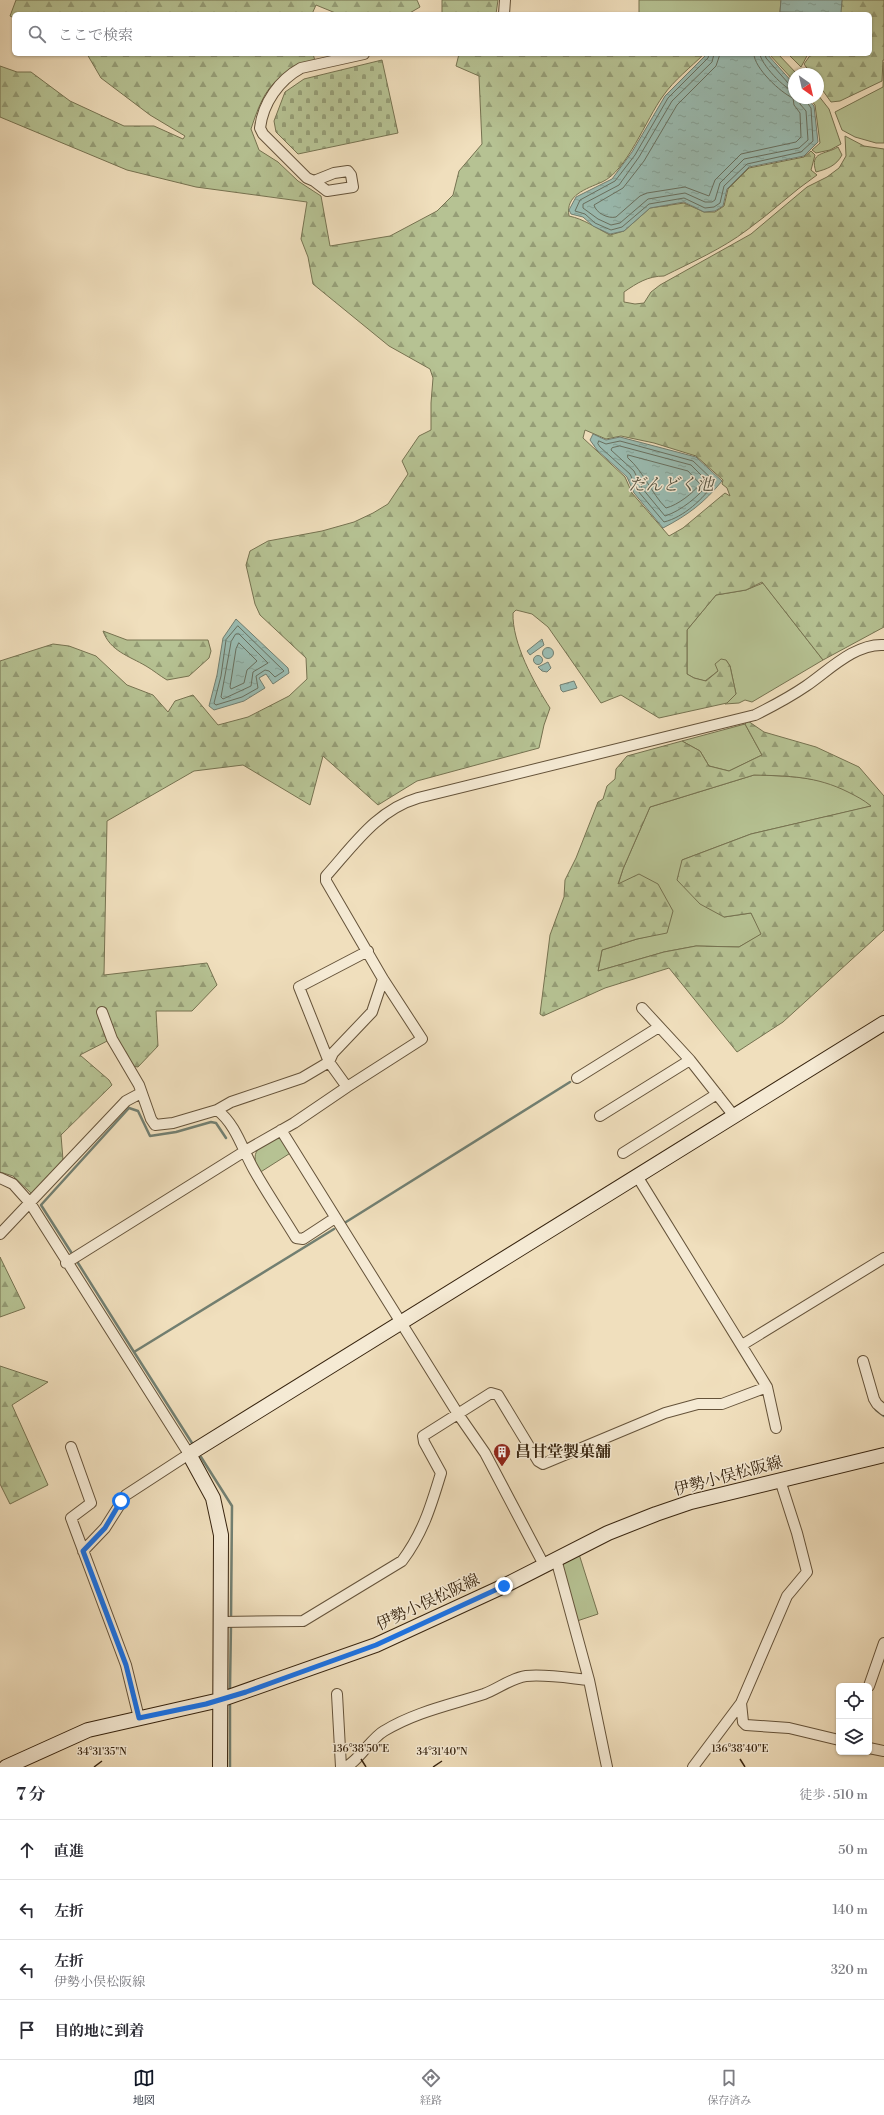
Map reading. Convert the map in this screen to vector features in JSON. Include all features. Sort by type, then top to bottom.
[{"type":"street","points":[[504,12],[505,0]]},
{"type":"street","points":[[314,181],[307,178],[263,134],[260,128],[264,114],[276,88],[293,73],[301,68],[355,56]]},
{"type":"street","points":[[66,1263],[281,1130],[422,1039],[383,979],[368,951],[329,888],[326,876],[378,819],[397,805],[444,791],[750,716],[794,694],[854,653],[870,647],[884,645]]},
{"type":"street","points":[[346,1087],[328,1062],[299,987],[368,951]]},
{"type":"street","points":[[102,1012],[112,1039],[136,1078],[152,1122],[158,1126],[218,1110],[231,1102],[302,1078],[328,1062],[333,1053],[372,1012],[383,979]]},
{"type":"street","points":[[642,1008],[690,1060],[734,1116]]},
{"type":"street","points":[[83,1551],[105,1528],[126,1496],[189,1454],[884,1023]]},
{"type":"street","points":[[576,1078],[659,1027]]},
{"type":"street","points":[[600,1116],[690,1060]]},
{"type":"street","points":[[0,1234],[126,1101],[141,1093]]},
{"type":"street","points":[[623,1153],[717,1094]]},
{"type":"street","points":[[218,1110],[227,1120],[263,1186],[298,1239],[303,1239],[335,1218]]},
{"type":"street","points":[[281,1130],[458,1414],[485,1454],[550,1562],[589,1680],[606,1767]]},
{"type":"street","points":[[637,1176],[767,1387],[776,1428]]},
{"type":"street","points":[[0,1178],[13,1184],[30,1203],[66,1263],[189,1454],[213,1498],[222,1535],[223,1622],[220,1700],[220,1767]]},
{"type":"street","points":[[742,1345],[884,1258]]},
{"type":"street","points":[[863,1361],[874,1399],[884,1410]]},
{"type":"street","points":[[223,1622],[303,1622],[402,1561],[414,1546],[426,1521],[441,1473],[424,1442],[423,1436],[491,1393],[498,1395],[538,1461],[543,1464],[665,1413],[698,1404],[722,1404],[767,1387]]},
{"type":"street","points":[[71,1447],[91,1503],[71,1518],[126,1665],[139,1718]]},
{"type":"street","name":"伊勢小俣松阪線","points":[[6,1767],[88,1730],[220,1700],[376,1645],[504,1586],[608,1533],[656,1514],[691,1502],[884,1455]]},
{"type":"street","points":[[694,1767],[741,1703],[787,1596],[807,1572],[797,1533],[780,1480]]},
{"type":"street","points":[[869,1683],[884,1643]]},
{"type":"street","points":[[344,1767],[354,1762],[379,1734],[395,1724],[436,1708],[485,1693],[525,1676],[589,1680]]},
{"type":"street","points":[[337,1694],[341,1767]]},
{"type":"street","points":[[741,1703],[743,1722],[746,1725],[789,1728],[836,1739]]},
{"type":"street","points":[[872,1749],[884,1752]]},
{"type":"green space","points":[[16,0],[417,0],[420,7],[411,12],[333,12],[316,5],[313,12],[12,12],[12,17],[10,16]]},
{"type":"green space","points":[[442,0],[498,0],[496,12],[442,12]]},
{"type":"green space","points":[[639,0],[781,0],[780,12],[639,12]]},
{"type":"green space","points":[[842,0],[884,0],[884,60],[882,81],[840,101],[831,102],[824,92],[824,68],[807,68],[804,64],[810,56],[872,56],[872,12],[840,12]]},
{"type":"green space","points":[[88,56],[314,56],[316,64],[284,76],[274,83],[265,94],[251,129],[259,150],[278,162],[298,181],[321,196],[330,246],[390,236],[437,211],[453,195],[459,171],[482,144],[479,76],[456,66],[458,56],[702,56],[667,90],[636,144],[620,167],[602,182],[583,190],[573,198],[570,203],[569,216],[585,221],[610,235],[624,231],[650,208],[684,203],[704,212],[715,212],[724,206],[728,189],[749,168],[804,157],[811,151],[815,155],[811,170],[817,175],[737,237],[707,255],[664,276],[653,277],[643,281],[624,292],[624,302],[635,304],[644,303],[651,292],[660,285],[751,234],[807,187],[827,177],[839,168],[846,156],[845,136],[864,146],[884,149],[884,627],[823,660],[762,582],[746,590],[716,595],[687,630],[687,674],[694,678],[706,681],[718,671],[715,664],[721,659],[726,660],[730,666],[736,694],[727,703],[659,718],[621,695],[601,703],[548,627],[532,614],[516,610],[513,613],[514,625],[520,650],[537,687],[550,708],[544,725],[539,748],[417,781],[378,805],[323,756],[310,805],[243,765],[194,771],[107,821],[104,975],[207,963],[217,985],[192,1011],[156,1011],[158,1046],[138,1067],[132,1066],[113,1038],[80,1055],[109,1080],[112,1085],[61,1135],[63,1160],[32,1194],[13,1176],[0,1172],[0,661],[53,644],[69,646],[96,656],[127,685],[153,695],[168,712],[175,701],[193,695],[218,725],[248,717],[289,696],[307,679],[306,658],[260,615],[255,604],[246,565],[250,551],[268,541],[322,531],[354,522],[388,504],[408,474],[402,461],[419,436],[431,430],[433,378],[430,369],[389,346],[313,284],[308,257],[301,239],[307,202],[196,187],[127,170],[0,117],[0,66],[17,72],[31,72],[70,101],[124,126],[154,126],[183,139],[185,136],[150,115],[101,78]],"holes":[[[585,430],[606,439],[621,436],[654,443],[696,456],[723,480],[722,484],[727,488],[730,496],[725,493],[683,528],[669,536],[632,493],[625,477],[583,438]]]},
{"type":"green space","points":[[771,56],[780,56],[791,68],[788,68],[788,75]]},
{"type":"green space","points":[[790,56],[807,56],[801,67]]},
{"type":"green space","points":[[382,60],[398,133],[298,154],[276,132],[274,121],[285,92],[304,79]]},
{"type":"green space","points":[[884,62],[884,143],[876,143],[855,137],[842,130],[835,112],[883,87]]},
{"type":"green space","points":[[824,103],[829,109],[841,144],[830,150],[816,153],[812,150],[820,143],[814,104],[824,104]]},
{"type":"green space","points":[[838,147],[842,155],[840,159],[827,168],[816,172],[814,165],[816,157]]},
{"type":"green space","points":[[763,583],[823,660],[752,702],[745,700],[739,703],[725,704],[736,694],[730,666],[726,660],[718,671],[705,681],[687,674],[687,630],[716,595],[746,590]]},
{"type":"green space","points":[[103,631],[127,640],[208,640],[211,651],[209,658],[189,676],[167,680],[115,648],[110,644]]},
{"type":"green space","points":[[748,721],[764,732],[816,747],[859,767],[884,796],[884,930],[783,1022],[737,1052],[669,968],[605,988],[543,1016],[540,1014],[550,935],[564,897],[565,880],[576,858],[598,802],[603,799],[607,786],[615,779],[616,769],[627,756],[682,741],[700,751],[709,766],[729,771],[762,755],[745,724]],"holes":[[[754,775],[802,778],[825,783],[851,794],[871,806],[751,834],[682,860],[677,880],[700,904],[724,917],[751,913],[761,934],[739,947],[696,946],[664,952],[598,971],[602,950],[637,939],[667,933],[673,911],[658,884],[639,874],[618,884],[650,807]]]},
{"type":"green space","points":[[745,724],[762,755],[729,771],[709,766],[700,751],[682,741]]},
{"type":"green space","points":[[754,775],[785,776],[816,780],[832,784],[860,796],[872,806],[751,834],[682,860],[724,917],[751,913],[762,934],[739,947],[696,946],[664,952],[598,971],[602,950],[637,939],[667,932],[618,885],[623,869],[650,807]]},
{"type":"green space","points":[[276,1137],[284,1139],[292,1152],[259,1173],[255,1155],[264,1144]]},
{"type":"green space","points":[[0,1257],[25,1308],[0,1317]]},
{"type":"green space","points":[[0,1366],[48,1382],[12,1405],[48,1485],[10,1504],[0,1484]]},
{"type":"green space","points":[[579,1554],[598,1614],[577,1621],[560,1562]]},
{"type":"water","points":[[781,0],[842,0],[841,12],[780,12]]},
{"type":"water","points":[[705,56],[769,56],[788,77],[788,104],[812,104],[814,106],[818,142],[804,156],[749,167],[727,189],[723,206],[715,211],[704,212],[684,202],[650,208],[624,231],[610,234],[593,226],[583,217],[571,214],[569,210],[576,197],[612,179],[632,152],[665,96]]},
{"type":"water","name":"だんどく池","points":[[593,434],[606,440],[620,437],[696,457],[722,481],[709,496],[695,508],[663,528],[634,493],[627,477],[597,450],[590,440]]},
{"type":"water","points":[[236,619],[288,668],[289,673],[273,684],[266,674],[259,678],[265,688],[244,701],[214,710],[209,706],[217,675],[223,638]]},
{"type":"water","points":[[542,639],[544,645],[530,655],[527,651]]},
{"type":"water","points":[[546,648],[550,648],[552,649],[552,657],[546,658],[543,655],[543,651]]},
{"type":"water","points":[[538,655],[543,660],[538,665],[533,660]]},
{"type":"water","points":[[548,662],[551,668],[547,672],[542,671],[538,667]]},
{"type":"water","points":[[574,681],[577,688],[563,692],[561,690],[560,685]]},
{"type":"waterway","points":[[346,1222],[570,1082]]},
{"type":"waterway","points":[[71,1252],[41,1205],[129,1108],[138,1111],[150,1136],[176,1132],[211,1122],[216,1123],[226,1138]]},
{"type":"waterway","points":[[192,1443],[134,1352],[334,1229]]},
{"type":"waterway","points":[[78,1263],[134,1352]]},
{"type":"waterway","points":[[874,1406],[876,1410],[884,1416]]},
{"type":"waterway","points":[[201,1457],[232,1506],[231,1620]]},
{"type":"waterway","points":[[230,1688],[231,1625]]},
{"type":"waterway","points":[[230,1705],[230,1767]]},
{"type":"place","name":"昌甘堂製菓舗","points":[[502,1467]]},
{"type":"route","points":[[121,1501],[116,1512],[105,1528],[83,1551],[126,1665],[139,1718],[188,1709],[246,1692],[376,1645],[504,1586]]}]
